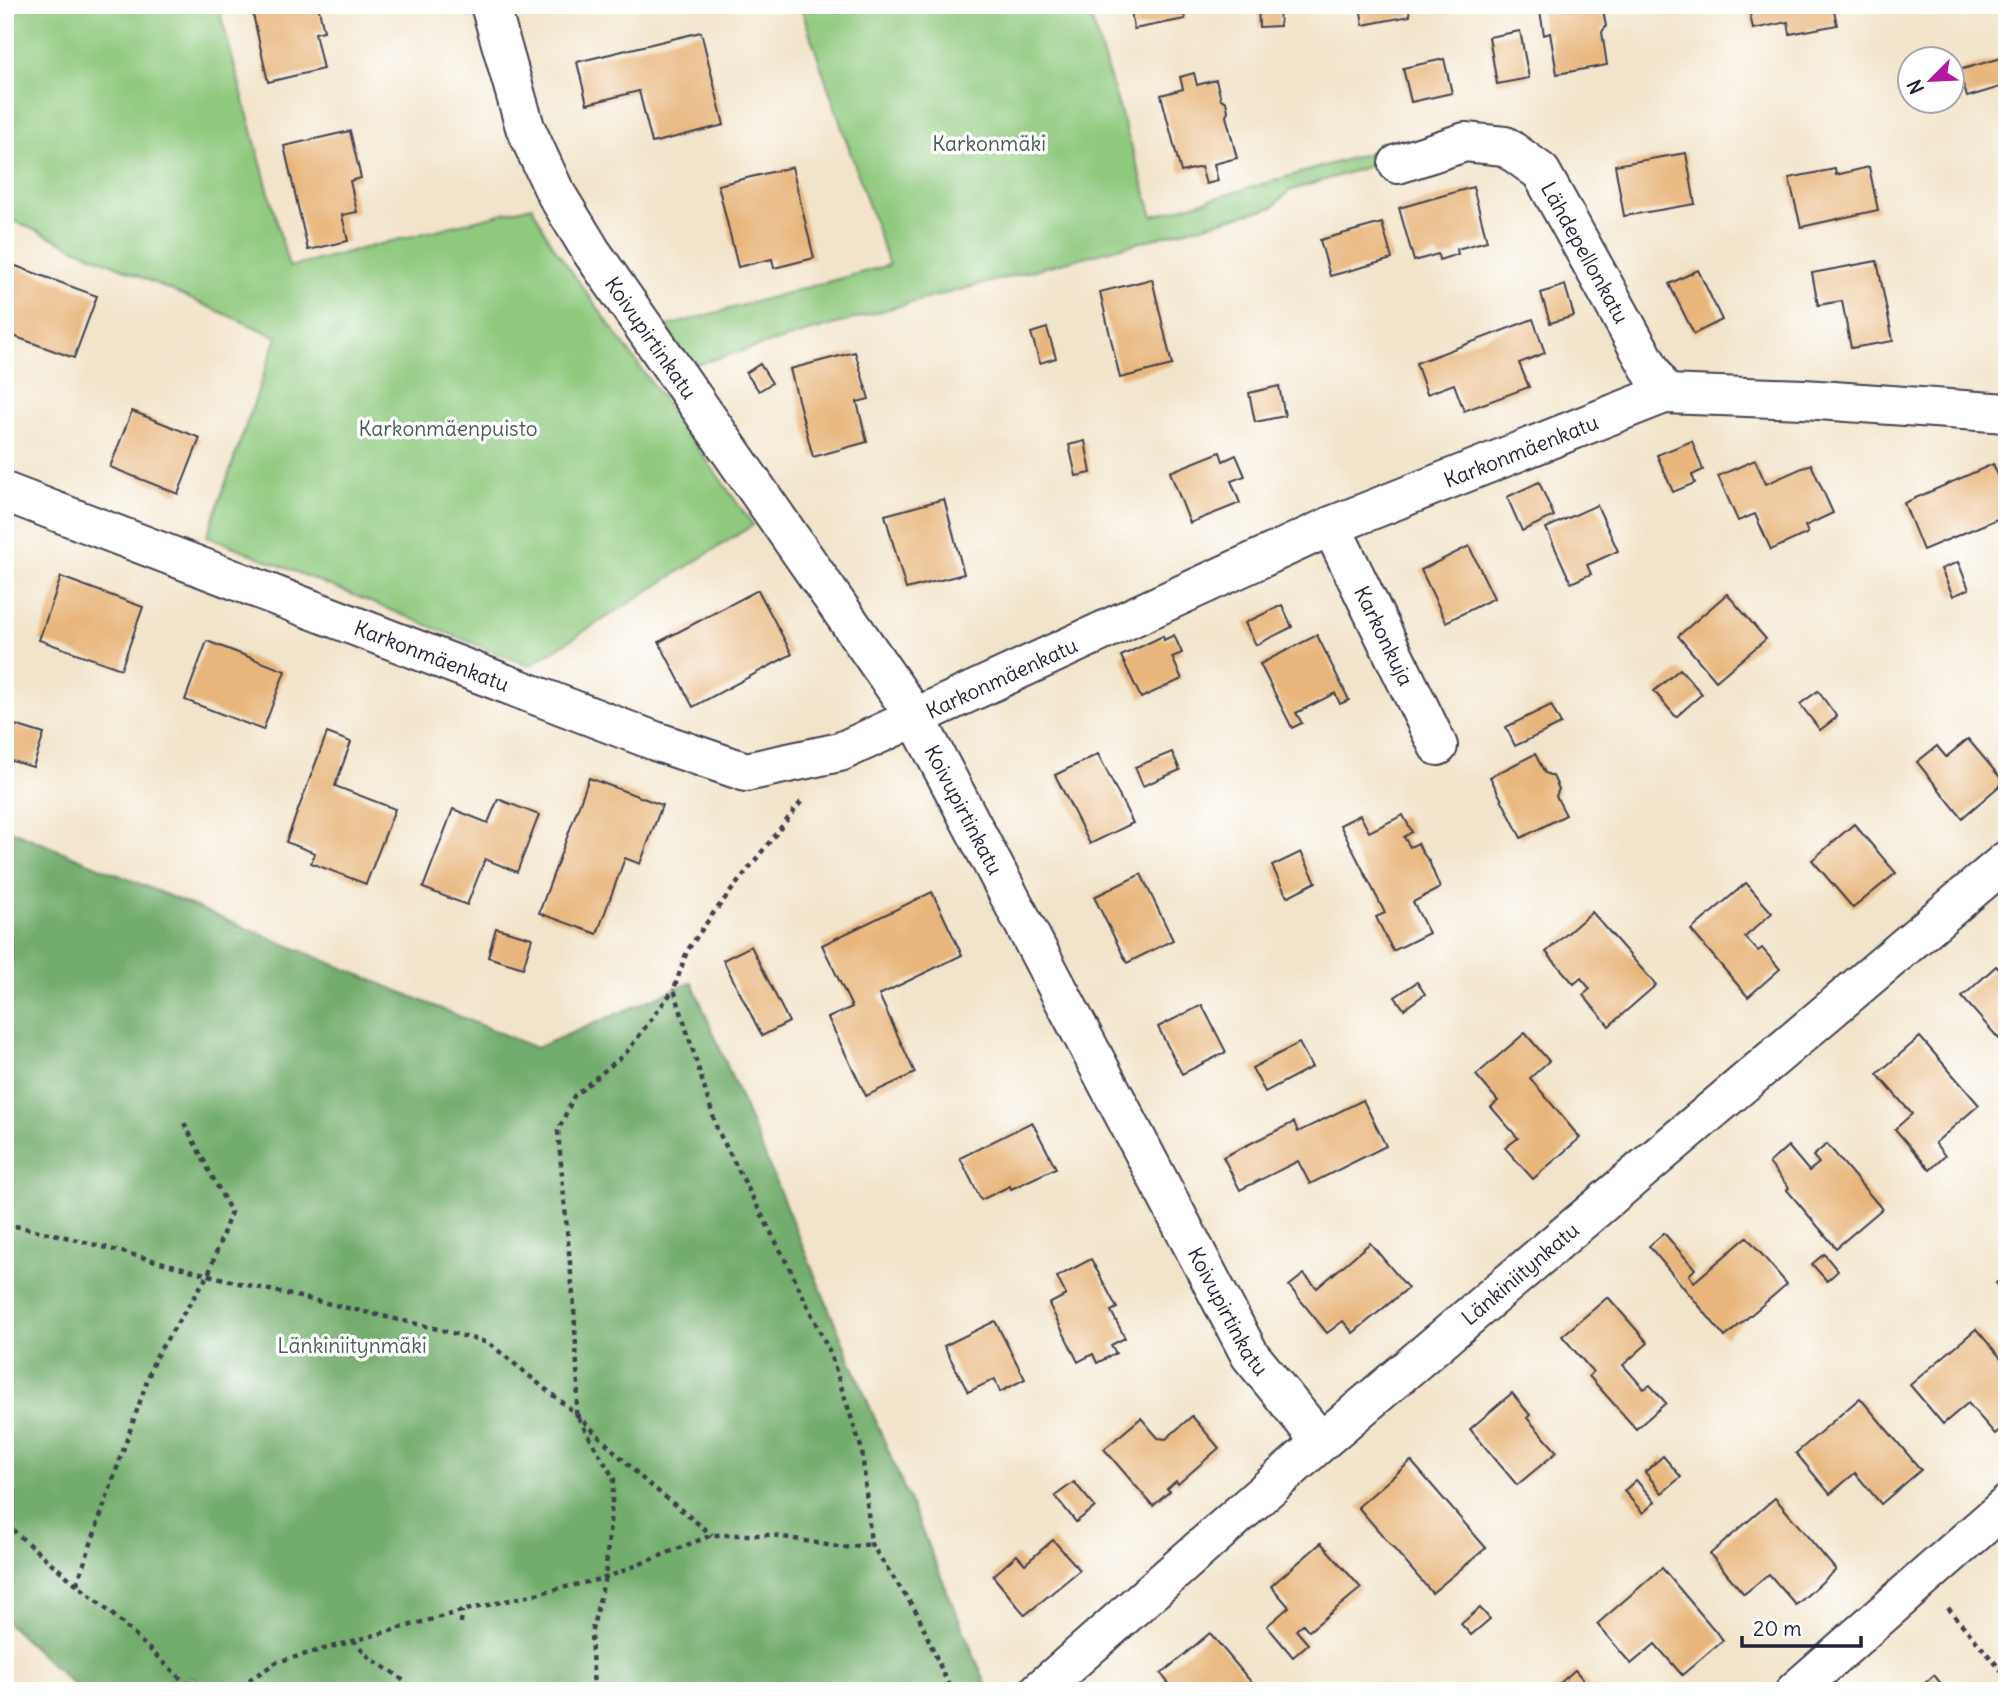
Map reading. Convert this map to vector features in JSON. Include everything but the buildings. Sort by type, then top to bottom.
[{"type":"street","name":"Koivupirtinkatu","points":[[490,5],[525,127],[555,192],[591,251],[916,718],[1250,1355],[1321,1442]]},
{"type":"street","name":"Lähdepellonkatu","points":[[1398,164],[1465,142],[1504,146],[1541,172],[1664,394]]},
{"type":"street","name":"Karkonmäenkatu","points":[[5,492],[654,741],[746,772],[840,752],[1331,526],[1664,394],[1804,399],[2007,413]]},
{"type":"street","name":"Karkonkuja","points":[[1331,526],[1438,746]]},
{"type":"street","name":"Länkiniitynkatu","points":[[1039,1691],[1321,1442],[2007,860]]},
{"type":"street","points":[[1795,1691],[2007,1505]]},
{"type":"path","points":[[594,1691],[591,1634],[605,1578],[614,1479],[576,1414],[578,1387],[574,1307],[558,1131],[575,1096],[626,1053],[674,989],[687,951],[712,915],[840,752]]},
{"type":"path","points":[[674,989],[717,1129],[789,1267],[830,1353],[862,1450],[871,1544],[917,1613],[951,1691]]},
{"type":"path","points":[[76,1584],[155,1358],[208,1275],[231,1212],[184,1123]]},
{"type":"path","points":[[5,1224],[489,1343],[576,1414],[643,1479],[712,1535]]},
{"type":"path","points":[[5,1523],[111,1612],[194,1691]]},
{"type":"path","points":[[232,1691],[277,1662],[462,1611],[605,1578],[712,1535],[773,1535],[843,1548],[871,1544]]},
{"type":"path","points":[[1922,1578],[2007,1676]]},
{"type":"path","points":[[461,1623],[462,1611]]},
{"type":"path","points":[[353,1640],[371,1659],[416,1691]]},
{"type":"green space","name":"Karkonmäenpuisto","points":[[5,5],[218,5],[289,267],[532,206],[549,240],[753,525],[529,666],[207,536],[277,337],[5,217]]},
{"type":"green space","name":"Karkonmäki","points":[[800,5],[1087,5],[1153,216],[1379,150],[1383,162],[1289,191],[1273,207],[899,306],[690,366],[667,326],[889,265]]},
{"type":"green space","name":"Länkiniitynmäki","points":[[5,828],[536,1048],[692,982],[989,1691],[207,1691],[192,1676],[181,1691],[80,1691],[5,1621]]}]
